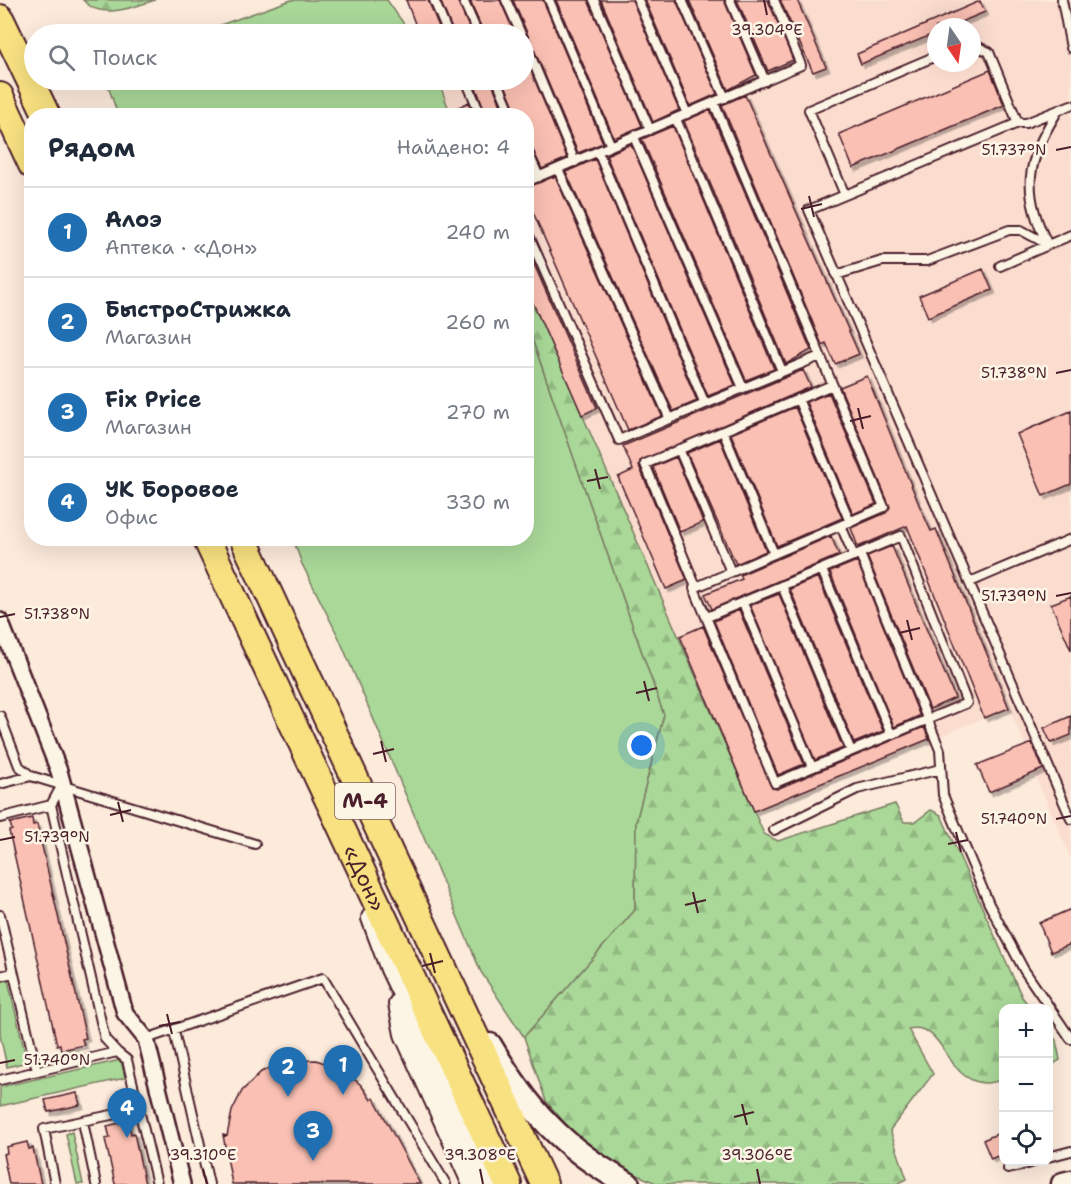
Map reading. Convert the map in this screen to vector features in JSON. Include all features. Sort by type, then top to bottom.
[{"type":"highway","points":[[0,18],[24,69]]},
{"type":"highway","points":[[34,90],[42,108]]},
{"type":"highway","points":[[0,96],[24,148]]},
{"type":"highway","name":"«Дон»","points":[[210,546],[508,1184]]},
{"type":"highway","name":"«Дон»","points":[[247,546],[464,1017],[544,1182]]},
{"type":"main road","points":[[464,1017],[484,1034],[516,1089],[544,1120],[576,1152],[628,1184]]},
{"type":"main road","points":[[1063,1184],[1071,1182]]},
{"type":"street","points":[[0,621],[63,784],[125,1013],[146,1039],[182,1184]]},
{"type":"street","points":[[355,857],[366,900],[391,969],[448,1088],[489,1184]]},
{"type":"street","points":[[391,969],[405,1034],[473,1184]]},
{"type":"lane","points":[[434,0],[444,24]]},
{"type":"lane","points":[[464,0],[474,24]]},
{"type":"lane","points":[[506,0],[517,24]]},
{"type":"lane","points":[[549,0],[611,146]]},
{"type":"lane","points":[[594,0],[650,130]]},
{"type":"lane","points":[[638,0],[687,114]]},
{"type":"lane","points":[[682,0],[725,98]]},
{"type":"lane","points":[[730,0],[765,81]]},
{"type":"lane","points":[[534,179],[801,64],[774,0]]},
{"type":"lane","points":[[1062,0],[1071,48]]},
{"type":"lane","points":[[981,48],[989,52],[1018,123]]},
{"type":"lane","points":[[844,195],[809,110],[927,60]]},
{"type":"lane","points":[[534,64],[575,162]]},
{"type":"lane","points":[[470,90],[478,108]]},
{"type":"lane","points":[[501,90],[509,108]]},
{"type":"lane","points":[[696,586],[884,507],[714,103]]},
{"type":"lane","points":[[1071,105],[1026,123],[1018,123],[808,210],[1071,819]]},
{"type":"lane","points":[[1047,244],[1031,204],[1029,183],[1033,158],[1057,111]]},
{"type":"lane","points":[[676,119],[782,371]]},
{"type":"lane","points":[[634,136],[743,388]]},
{"type":"lane","points":[[598,152],[705,404]]},
{"type":"lane","points":[[534,166],[539,177]]},
{"type":"lane","points":[[558,169],[670,418]]},
{"type":"lane","points":[[836,275],[882,261],[927,261],[1009,230],[1021,230],[1047,244]]},
{"type":"lane","points":[[1000,266],[1071,235]]},
{"type":"lane","points":[[534,247],[619,440],[820,356]]},
{"type":"lane","points":[[706,617],[901,536],[967,703],[775,783],[706,617],[694,588],[696,586],[645,464],[832,385]]},
{"type":"lane","points":[[798,399],[850,522]]},
{"type":"lane","points":[[723,431],[774,554]]},
{"type":"lane","points":[[679,449],[731,572]]},
{"type":"lane","points":[[841,526],[857,555],[940,750],[943,795],[989,904],[1024,970],[1071,1039]]},
{"type":"lane","points":[[970,582],[1071,539]]},
{"type":"lane","points":[[822,570],[891,734]]},
{"type":"lane","points":[[782,586],[851,751]]},
{"type":"lane","points":[[743,603],[812,767]]},
{"type":"lane","points":[[0,716],[19,766],[31,776],[255,844]]},
{"type":"lane","points":[[774,830],[856,789],[941,770]]},
{"type":"lane","points":[[0,784],[31,776]]},
{"type":"lane","points":[[63,784],[51,805],[105,1039],[127,1060],[157,1184]]},
{"type":"lane","points":[[0,818],[51,805]]},
{"type":"lane","points":[[0,915],[37,1071]]},
{"type":"lane","points":[[0,976],[14,973]]},
{"type":"lane","points":[[146,1039],[323,978],[446,1184]]},
{"type":"lane","points":[[174,1031],[210,1184]]},
{"type":"lane","points":[[1,1077],[117,1052]]},
{"type":"lane","points":[[55,1184],[44,1129],[140,1109]]},
{"type":"lane","points":[[83,1122],[96,1184]]},
{"type":"lane","points":[[1053,1156],[1071,1151]]},
{"type":"lane","points":[[1008,1169],[1018,1166]]},
{"type":"shaded area","points":[[406,0],[1071,0],[1071,858],[1034,773],[1045,768],[1034,742],[1025,745],[1009,708],[753,812],[534,303],[534,108],[448,108],[442,90],[534,90],[534,24],[415,24]]},
{"type":"green space","points":[[83,0],[155,0],[127,9],[108,11],[98,10]]},
{"type":"green space","points":[[291,0],[387,0],[404,24],[223,24]]},
{"type":"green space","points":[[109,90],[442,90],[448,108],[116,108]]},
{"type":"green space","points":[[534,303],[764,834],[778,841],[895,804],[904,822],[915,822],[931,810],[941,815],[1022,997],[1028,1004],[999,1004],[999,1081],[984,1083],[971,1079],[961,1072],[930,1034],[921,1029],[908,1029],[933,1074],[890,1130],[907,1179],[897,1184],[658,1184],[592,1155],[546,1101],[524,1037],[635,910],[636,822],[664,715],[534,344]]},
{"type":"green space","points":[[534,344],[664,715],[636,822],[635,910],[524,1037],[481,972],[339,638],[302,564],[296,546],[534,546]]},
{"type":"green space","points":[[8,980],[27,1062],[7,1067],[0,1035],[0,982]]},
{"type":"green space","points":[[1053,1037],[1056,1040],[1060,1060],[1053,1064]]},
{"type":"green space","points":[[121,1060],[125,1078],[0,1106],[0,1087]]},
{"type":"green space","points":[[72,1132],[83,1184],[77,1184],[66,1134]]},
{"type":"building","points":[[406,0],[428,0],[438,24],[415,24]]},
{"type":"building","points":[[440,0],[457,0],[468,24],[450,24]]},
{"type":"building","points":[[470,0],[500,0],[511,24],[480,24]]},
{"type":"building","points":[[513,0],[543,0],[603,143],[578,153],[534,49],[534,24],[523,24]]},
{"type":"building","points":[[556,0],[588,0],[642,126],[614,138]]},
{"type":"building","points":[[601,0],[632,0],[679,110],[653,122]]},
{"type":"building","points":[[645,0],[676,0],[717,94],[690,106]]},
{"type":"building","points":[[689,0],[724,0],[756,75],[728,90]]},
{"type":"building","points":[[737,0],[768,0],[793,60],[768,71]]},
{"type":"building","points":[[780,0],[797,0],[826,67],[813,72]]},
{"type":"building","points":[[980,1],[985,12],[971,18],[941,18]]},
{"type":"building","points":[[927,24],[927,37],[861,64],[857,54]]},
{"type":"building","points":[[990,70],[1004,105],[853,168],[839,134]]},
{"type":"building","points":[[534,78],[567,158],[542,169],[534,152],[534,108],[515,108],[507,90],[534,90]]},
{"type":"building","points":[[477,90],[495,90],[502,108],[484,108]]},
{"type":"building","points":[[745,95],[859,354],[835,364],[826,343],[822,345],[722,105]]},
{"type":"building","points":[[469,102],[471,108],[457,108]]},
{"type":"building","points":[[710,110],[811,350],[786,364],[684,121]]},
{"type":"building","points":[[673,126],[774,369],[746,380],[642,139]]},
{"type":"building","points":[[631,144],[735,385],[708,396],[606,155]]},
{"type":"building","points":[[595,159],[697,401],[673,411],[566,172]]},
{"type":"building","points":[[555,176],[662,416],[628,430],[534,214],[534,185]]},
{"type":"building","points":[[534,264],[597,408],[582,415],[534,305]]},
{"type":"building","points":[[983,269],[992,290],[928,317],[919,296]]},
{"type":"building","points":[[803,370],[811,387],[640,461],[639,466],[687,580],[666,589],[618,477],[633,470],[623,446]]},
{"type":"building","points":[[867,376],[920,507],[931,531],[936,529],[1009,708],[984,718],[907,526],[858,547],[851,528],[886,513],[890,507],[840,387]]},
{"type":"building","points":[[829,393],[876,504],[853,514],[806,402]]},
{"type":"building","points":[[795,407],[842,518],[777,546],[731,434]]},
{"type":"building","points":[[1071,411],[1071,484],[1043,496],[1017,434]]},
{"type":"building","points":[[720,439],[766,551],[736,564],[687,453]]},
{"type":"building","points":[[676,457],[703,522],[680,532],[653,467]]},
{"type":"building","points":[[831,536],[839,555],[712,609],[705,594],[742,579],[740,575]]},
{"type":"building","points":[[892,546],[955,698],[930,709],[867,556]]},
{"type":"building","points":[[857,561],[919,714],[894,727],[830,572]]},
{"type":"building","points":[[818,577],[883,731],[854,743],[790,589]]},
{"type":"building","points":[[779,594],[843,748],[815,760],[750,605]]},
{"type":"building","points":[[1071,596],[1071,650],[1051,604]]},
{"type":"building","points":[[739,610],[804,764],[778,775],[714,621]]},
{"type":"building","points":[[703,626],[772,788],[777,789],[924,727],[929,739],[754,811],[680,636]]},
{"type":"building","points":[[1071,716],[1071,735],[1051,743],[1044,728]]},
{"type":"building","points":[[1032,743],[1043,769],[989,792],[977,765]]},
{"type":"building","points":[[32,818],[33,825],[37,824],[86,1038],[82,1039],[84,1045],[61,1050],[60,1044],[57,1045],[9,831],[12,830],[10,823]]},
{"type":"building","points":[[1071,909],[1071,944],[1051,952],[1039,923]]},
{"type":"building","points":[[316,1060],[342,1069],[361,1085],[371,1100],[374,1098],[420,1184],[232,1184],[223,1135],[227,1136],[232,1111],[242,1091],[261,1072],[286,1061]]},
{"type":"building","points":[[77,1093],[80,1105],[48,1112],[45,1100]]},
{"type":"building","points":[[128,1121],[131,1134],[134,1133],[145,1184],[115,1184],[105,1139],[110,1138],[107,1126]]},
{"type":"building","points":[[999,1133],[999,1155],[991,1159],[983,1140]]},
{"type":"building","points":[[27,1142],[29,1149],[33,1148],[41,1184],[9,1184],[3,1154],[7,1153],[6,1147]]},
{"type":"place","name":"Алоэ","points":[[343,1095]]},
{"type":"place","name":"БыстроСтрижка","points":[[288,1097]]},
{"type":"place","name":"УК Боровое","points":[[127,1138]]},
{"type":"place","name":"Fix Price","points":[[313,1161]]}]
